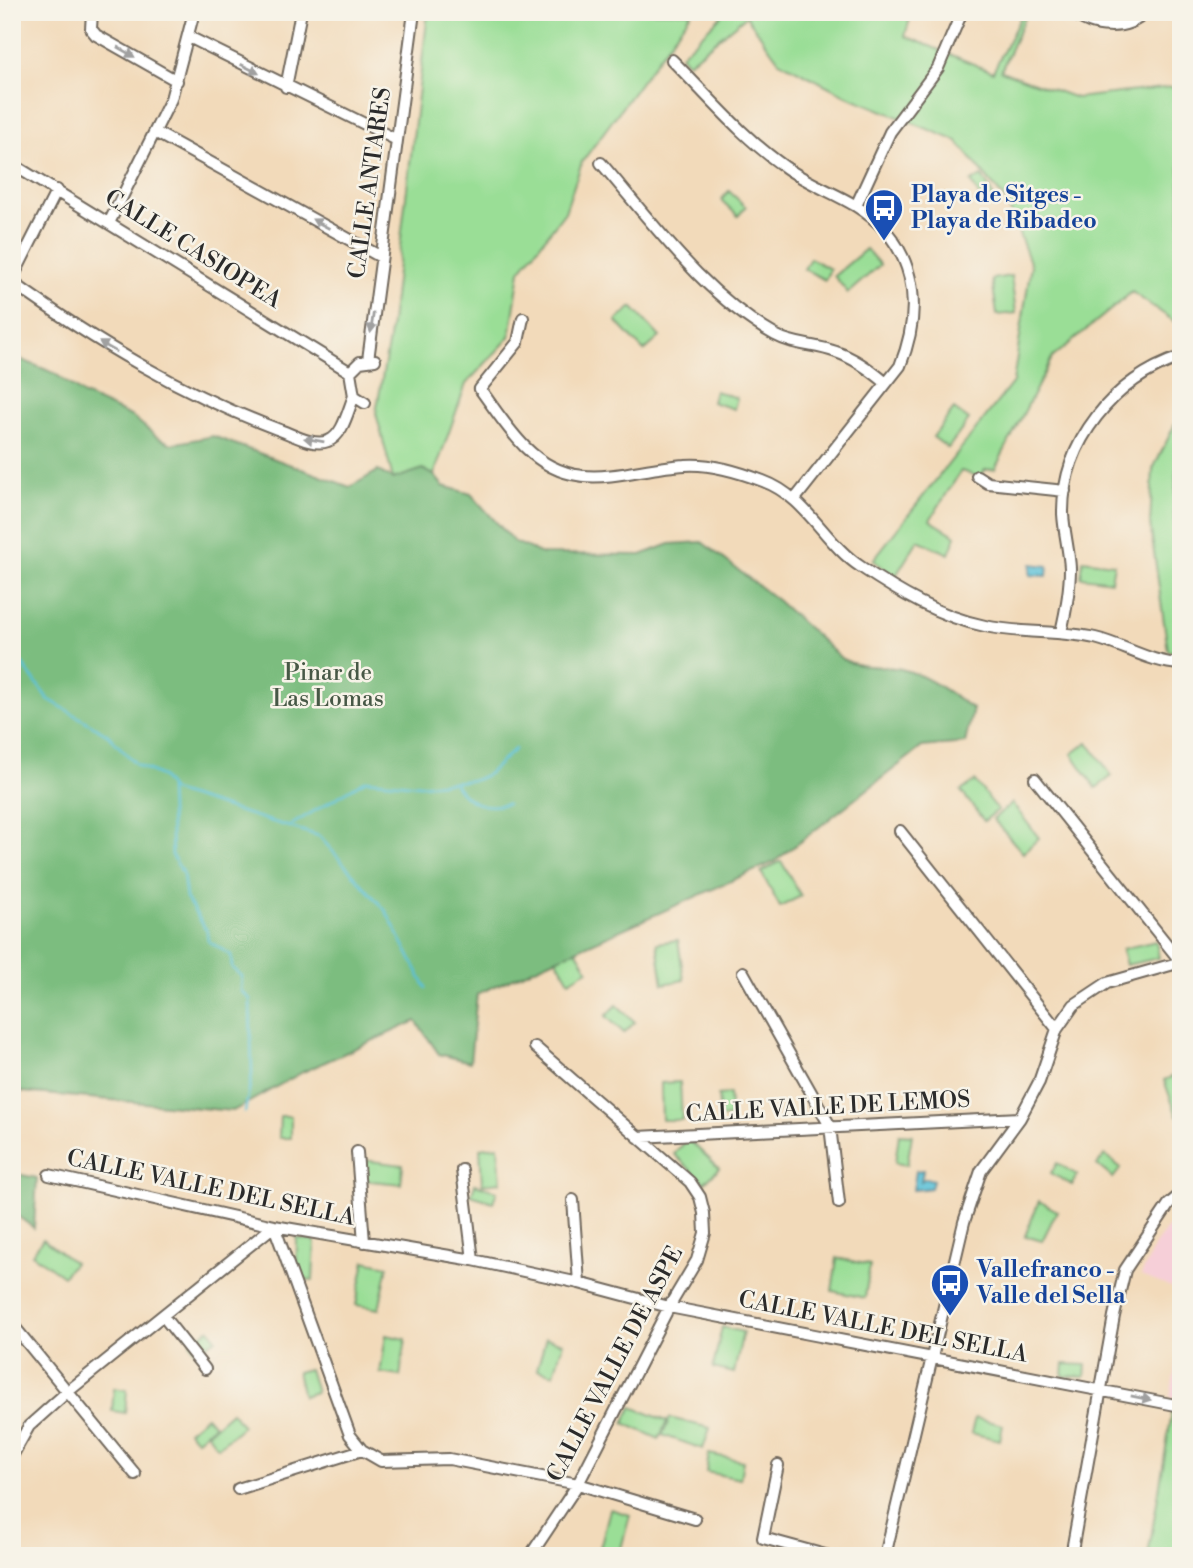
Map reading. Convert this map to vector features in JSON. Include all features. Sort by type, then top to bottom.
[{"type":"street","points":[[92,12],[91,29],[96,35],[177,81]]},
{"type":"street","points":[[110,221],[155,132],[177,81],[194,12]]},
{"type":"street","points":[[286,87],[301,12]]},
{"type":"street","name":"CALLE ANTARES","points":[[350,372],[371,360],[381,257],[414,12]]},
{"type":"street","points":[[856,206],[890,132],[938,68],[961,12]]},
{"type":"street","points":[[1073,12],[1102,27],[1122,24],[1146,12]]},
{"type":"street","points":[[189,37],[397,141]]},
{"type":"street","points":[[672,60],[761,148],[786,168],[856,206],[883,229],[902,254],[911,282],[915,313],[910,341],[900,366],[795,499]]},
{"type":"street","points":[[155,132],[381,257]]},
{"type":"street","points":[[601,163],[681,256],[740,313],[778,336],[806,347],[836,351],[886,383]]},
{"type":"street","name":"CALLE CASIOPEA","points":[[12,164],[110,221],[350,372]]},
{"type":"street","points":[[57,190],[12,281],[80,331],[169,382],[250,419],[312,442],[331,440],[338,434],[354,396],[350,372]]},
{"type":"street","points":[[523,318],[517,342],[480,389],[525,447],[547,464],[576,475],[610,478],[687,464],[715,467],[764,481],[795,499],[857,565],[897,591],[936,610],[985,626],[1061,632],[1098,639],[1150,658],[1181,664]]},
{"type":"street","points":[[1061,632],[1070,568],[1063,515],[1065,491],[1075,454],[1091,423],[1117,392],[1165,362],[1181,358]]},
{"type":"street","points":[[354,396],[365,402]]},
{"type":"street","points":[[977,476],[988,483],[1065,491]]},
{"type":"street","points":[[885,1556],[964,1222],[981,1171],[1020,1118],[1039,1082],[1057,1029],[1074,1005],[1107,984],[1181,962],[1035,779]]},
{"type":"street","points":[[900,831],[1057,1029]]},
{"type":"street","points":[[743,972],[830,1126],[839,1203]]},
{"type":"street","name":"CALLE VALLE DE ASPE","points":[[530,1556],[578,1484],[669,1307],[697,1260],[705,1233],[700,1197],[690,1182],[535,1047]]},
{"type":"street","name":"CALLE VALLE DE LEMOS","points":[[638,1138],[1020,1118]]},
{"type":"street","name":"CALLE VALLE DEL SELLA","points":[[357,1152],[364,1242]]},
{"type":"street","points":[[462,1170],[473,1260]]},
{"type":"street","name":"CALLE VALLE DEL SELLA","points":[[49,1175],[274,1226],[473,1260],[579,1283],[669,1307],[1181,1406]]},
{"type":"street","points":[[1071,1556],[1114,1316],[1125,1270],[1169,1204],[1181,1194]]},
{"type":"street","points":[[573,1200],[579,1283]]},
{"type":"street","points":[[12,1456],[29,1426],[66,1392],[274,1226],[351,1434],[362,1450],[381,1461],[449,1460],[578,1484],[695,1519]]},
{"type":"street","points":[[163,1316],[205,1369]]},
{"type":"street","points":[[12,1324],[135,1474]]},
{"type":"street","points":[[238,1489],[362,1450]]},
{"type":"street","points":[[778,1465],[763,1538],[829,1556]]},
{"type":"shaded area","points":[[1181,1209],[1181,1291],[1141,1276],[1155,1245]]},
{"type":"shaded area","points":[[1181,1335],[1181,1401],[1170,1397]]},
{"type":"green space","points":[[428,12],[692,12],[582,162],[565,212],[520,271],[510,337],[466,384],[434,475],[423,470],[393,479],[376,413],[389,339]]},
{"type":"green space","points":[[725,12],[912,12],[905,36],[993,72],[1023,12],[1027,12],[1001,71],[1076,98],[1180,86],[1181,326],[1132,292],[1052,358],[995,469],[985,470],[980,477],[961,471],[930,520],[956,536],[949,554],[918,540],[895,577],[873,560],[1013,382],[1031,265],[1007,202],[957,141],[847,96],[779,61],[746,16],[688,63],[681,55]]},
{"type":"green space","points":[[982,176],[994,197],[983,203],[971,182]]},
{"type":"green space","points":[[729,191],[746,207],[738,216],[721,200]]},
{"type":"green space","points":[[866,249],[880,265],[848,293],[834,276]]},
{"type":"green space","points":[[810,258],[830,269],[825,280],[804,269]]},
{"type":"green space","points":[[1011,276],[1016,313],[997,315],[992,279]]},
{"type":"green space","points":[[632,307],[660,337],[644,351],[616,321]]},
{"type":"green space","name":"Pinar de Las Lomas","points":[[12,351],[22,360],[54,373],[84,395],[133,417],[157,437],[172,444],[213,436],[350,487],[378,471],[393,479],[423,469],[434,475],[443,486],[471,494],[513,541],[542,554],[641,555],[670,544],[702,542],[778,601],[842,659],[857,664],[911,672],[939,686],[973,709],[965,743],[922,747],[774,862],[477,994],[470,1062],[439,1054],[416,1021],[303,1072],[233,1111],[12,1091]]},
{"type":"green space","points":[[715,391],[737,398],[734,409],[712,402]]},
{"type":"green space","points":[[954,409],[969,420],[948,448],[933,437]]},
{"type":"green space","points":[[1181,412],[1181,458],[1177,467],[1174,514],[1181,590],[1181,652],[1168,651],[1150,524],[1153,469]]},
{"type":"green space","points":[[1083,560],[1114,564],[1111,581],[1081,577]]},
{"type":"green space","points":[[1088,742],[1112,776],[1096,788],[1072,754]]},
{"type":"green space","points":[[975,781],[998,810],[984,821],[961,791]]},
{"type":"green space","points":[[1012,803],[1039,838],[1023,853],[993,819]]},
{"type":"green space","points":[[781,861],[801,896],[780,907],[761,872]]},
{"type":"green space","points":[[567,935],[588,970],[569,981],[549,946]]},
{"type":"green space","points":[[678,940],[684,980],[663,984],[657,943]]},
{"type":"green space","points":[[1156,941],[1159,958],[1126,965],[1122,949]]},
{"type":"green space","points":[[617,1005],[635,1022],[624,1033],[606,1016]]},
{"type":"green space","points":[[1181,1073],[1181,1115],[1177,1116],[1164,1080]]},
{"type":"green space","points":[[680,1082],[682,1120],[662,1120],[661,1083]]},
{"type":"green space","points":[[729,1094],[731,1117],[720,1118],[718,1095]]},
{"type":"green space","points":[[280,1116],[291,1116],[291,1138],[279,1138]]},
{"type":"green space","points":[[899,1134],[912,1135],[907,1165],[895,1163]]},
{"type":"green space","points":[[688,1139],[719,1168],[704,1183],[674,1154]]},
{"type":"green space","points":[[498,1146],[501,1182],[482,1184],[480,1148]]},
{"type":"green space","points":[[1105,1155],[1121,1168],[1113,1178],[1097,1165]]},
{"type":"green space","points":[[363,1160],[403,1165],[401,1184],[361,1180]]},
{"type":"green space","points":[[1057,1163],[1077,1175],[1072,1185],[1051,1173]]},
{"type":"green space","points":[[12,1173],[37,1178],[34,1228],[12,1212]]},
{"type":"green space","points":[[475,1184],[497,1191],[493,1202],[471,1195]]},
{"type":"green space","points":[[1039,1201],[1057,1211],[1042,1241],[1025,1236]]},
{"type":"green space","points":[[297,1238],[315,1241],[313,1280],[296,1279]]},
{"type":"green space","points":[[43,1239],[74,1263],[63,1276],[32,1254]]},
{"type":"green space","points":[[837,1258],[870,1265],[865,1298],[832,1291]]},
{"type":"green space","points":[[365,1261],[388,1266],[379,1309],[356,1305]]},
{"type":"green space","points":[[722,1327],[743,1332],[734,1373],[713,1368]]},
{"type":"green space","points":[[210,1329],[216,1339],[196,1352],[190,1342]]},
{"type":"green space","points":[[386,1335],[406,1339],[400,1376],[380,1373]]},
{"type":"green space","points":[[546,1338],[563,1343],[554,1374],[537,1369]]},
{"type":"green space","points":[[1064,1364],[1086,1365],[1085,1377],[1063,1376]]},
{"type":"green space","points":[[309,1369],[316,1392],[303,1396],[297,1372]]},
{"type":"green space","points":[[114,1388],[127,1390],[125,1413],[112,1411]]},
{"type":"green space","points":[[1173,1406],[1181,1408],[1181,1556],[1148,1556]]},
{"type":"green space","points":[[632,1407],[667,1421],[659,1439],[624,1423]]},
{"type":"green space","points":[[231,1412],[243,1426],[218,1447],[207,1433]]},
{"type":"green space","points":[[206,1416],[214,1425],[196,1440],[188,1431]]},
{"type":"green space","points":[[670,1418],[710,1428],[703,1449],[662,1435]]},
{"type":"green space","points":[[975,1418],[1003,1425],[1000,1440],[971,1433]]},
{"type":"green space","points":[[709,1454],[743,1461],[740,1479],[706,1472]]},
{"type":"green space","points":[[610,1509],[630,1515],[619,1556],[599,1552]]},
{"type":"water","points":[[1031,564],[1048,566],[1047,576],[1030,575]]},
{"type":"water","points":[[923,1170],[921,1181],[926,1178],[933,1180],[931,1188],[913,1190],[916,1171]]},
{"type":"waterway","points":[[12,658],[20,661],[48,699],[107,734],[136,764],[161,776],[172,791],[319,836],[386,911],[426,988]]},
{"type":"waterway","points":[[291,825],[366,780],[420,785],[475,780],[488,774],[515,749]]},
{"type":"waterway","points":[[455,784],[465,796],[477,803],[491,806],[507,804]]},
{"type":"waterway","points":[[169,788],[172,855],[183,874],[186,898],[207,931],[208,941],[231,955],[232,968],[242,976],[241,991],[250,999],[252,1074],[245,1112]]},
{"type":"place","name":"Playa de Sitges - Playa de Ribadeo","points":[[884,242]]},
{"type":"place","name":"Vallefranco - Valle del Sella","points":[[950,1317]]}]
